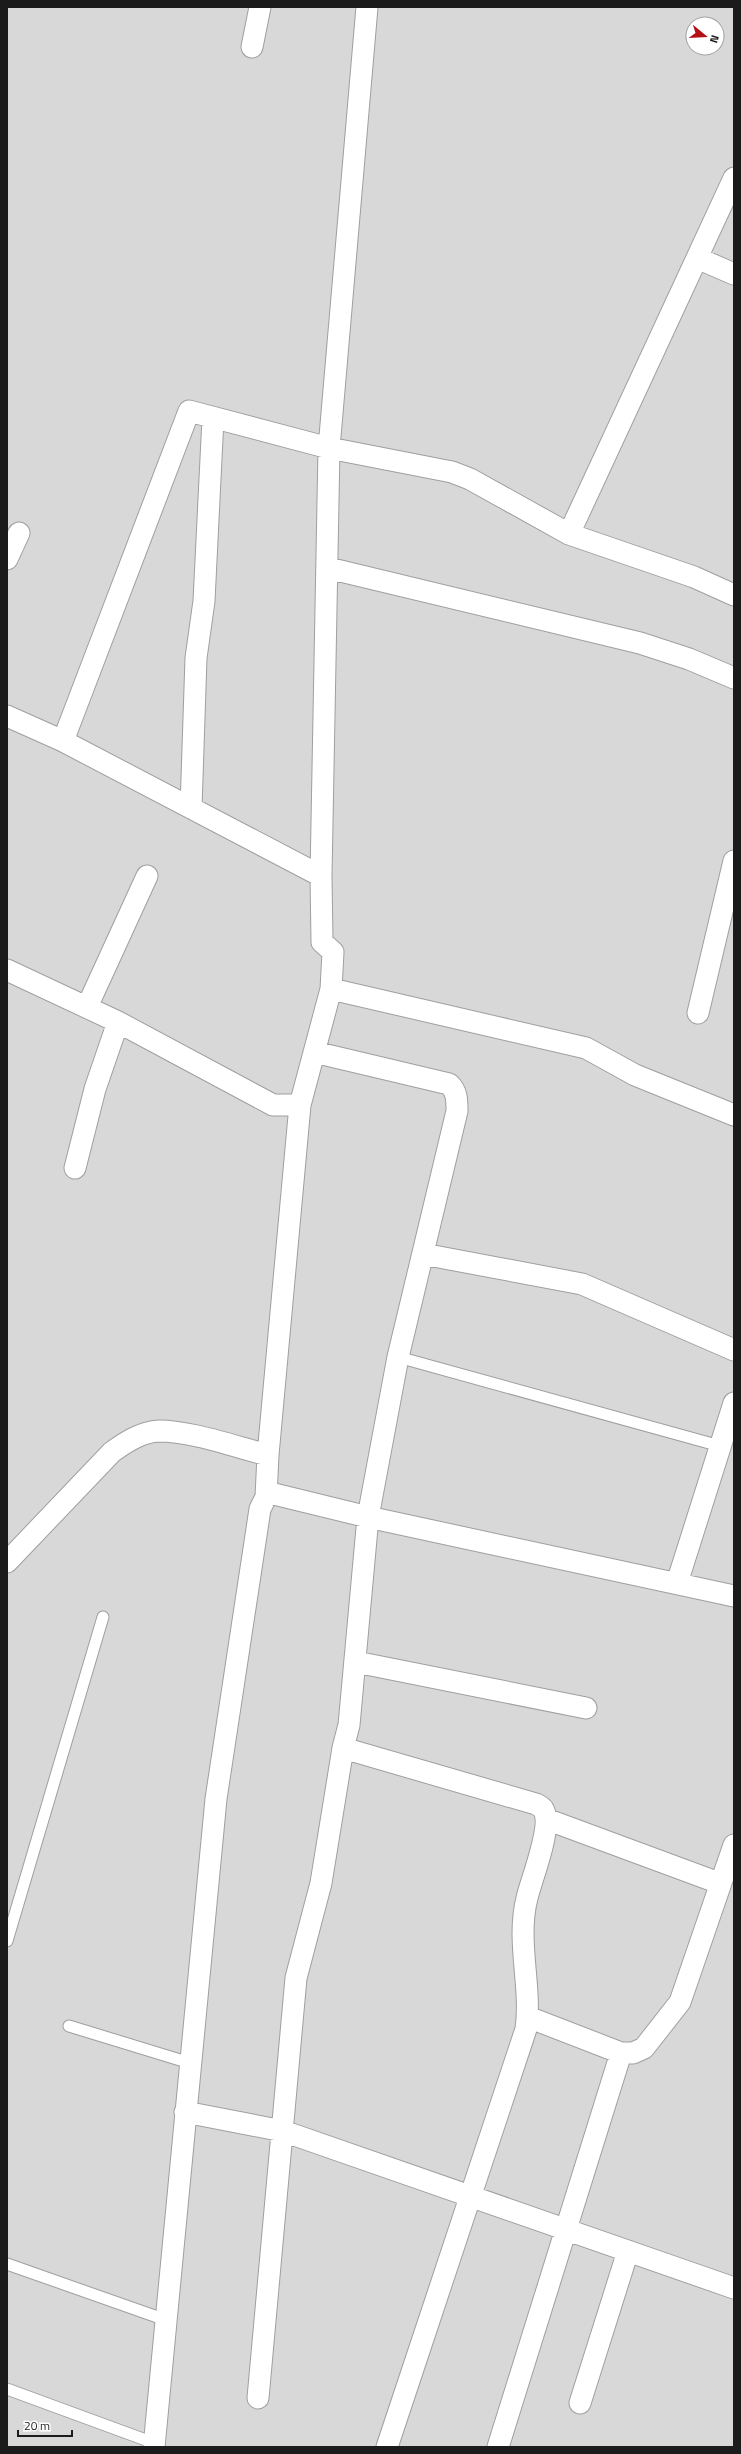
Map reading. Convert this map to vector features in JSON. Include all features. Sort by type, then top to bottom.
[{"type":"street","points":[[252,47],[260,7]]},
{"type":"street","points":[[154,2445],[216,1799],[260,1509],[266,1496],[268,1455],[300,1105],[331,989],[333,952],[322,942],[321,876],[328,568],[329,448],[367,7]]},
{"type":"street","points":[[569,534],[734,178]]},
{"type":"street","points":[[697,258],[734,274]]},
{"type":"street","points":[[63,741],[189,411],[329,448],[452,472],[470,479],[569,534],[694,577],[734,595]]},
{"type":"street","points":[[191,808],[196,658],[204,601],[213,418]]},
{"type":"street","points":[[7,560],[19,533]]},
{"type":"street","points":[[328,568],[640,643],[678,655],[734,678]]},
{"type":"street","points":[[7,716],[63,741],[321,876]]},
{"type":"street","points":[[698,1013],[731,886],[734,861]]},
{"type":"street","points":[[87,1007],[147,876]]},
{"type":"street","points":[[7,970],[118,1022],[273,1105],[300,1105]]},
{"type":"street","points":[[331,989],[586,1048],[635,1075],[734,1115]]},
{"type":"street","points":[[75,1168],[93,1095],[118,1022]]},
{"type":"street","points":[[258,2398],[296,1978],[321,1883],[343,1748],[349,1725],[356,1662],[368,1517],[398,1357],[457,1111],[457,1098],[454,1088],[449,1084],[314,1052]]},
{"type":"street","points":[[423,1254],[582,1284],[734,1350]]},
{"type":"street","points":[[677,1583],[734,1403]]},
{"type":"street","points":[[7,1562],[112,1452],[131,1438],[158,1431],[183,1434],[268,1455]]},
{"type":"street","points":[[266,1496],[274,1494],[368,1517],[734,1596]]},
{"type":"street","points":[[356,1662],[586,1708]]},
{"type":"street","points":[[343,1748],[536,1804],[543,1809],[546,1819],[545,1833],[524,1912],[528,2017],[526,2029],[387,2447]]},
{"type":"street","points":[[546,1819],[719,1883]]},
{"type":"street","points":[[528,2017],[621,2052],[633,2053],[644,2048],[680,2002],[719,1883],[734,1845]]},
{"type":"street","points":[[498,2447],[568,2230],[621,2052]]},
{"type":"street","points":[[185,2112],[283,2131],[734,2288]]},
{"type":"street","points":[[580,2403],[628,2251]]},
{"type":"lane","points":[[398,1357],[720,1446]]},
{"type":"lane","points":[[7,1941],[103,1617]]},
{"type":"lane","points":[[69,2026],[190,2063]]},
{"type":"lane","points":[[7,2264],[166,2320]]},
{"type":"lane","points":[[7,2390],[154,2445]]},
{"type":"shaded area","points":[[7,7],[734,7],[734,2447],[7,2447]]}]
